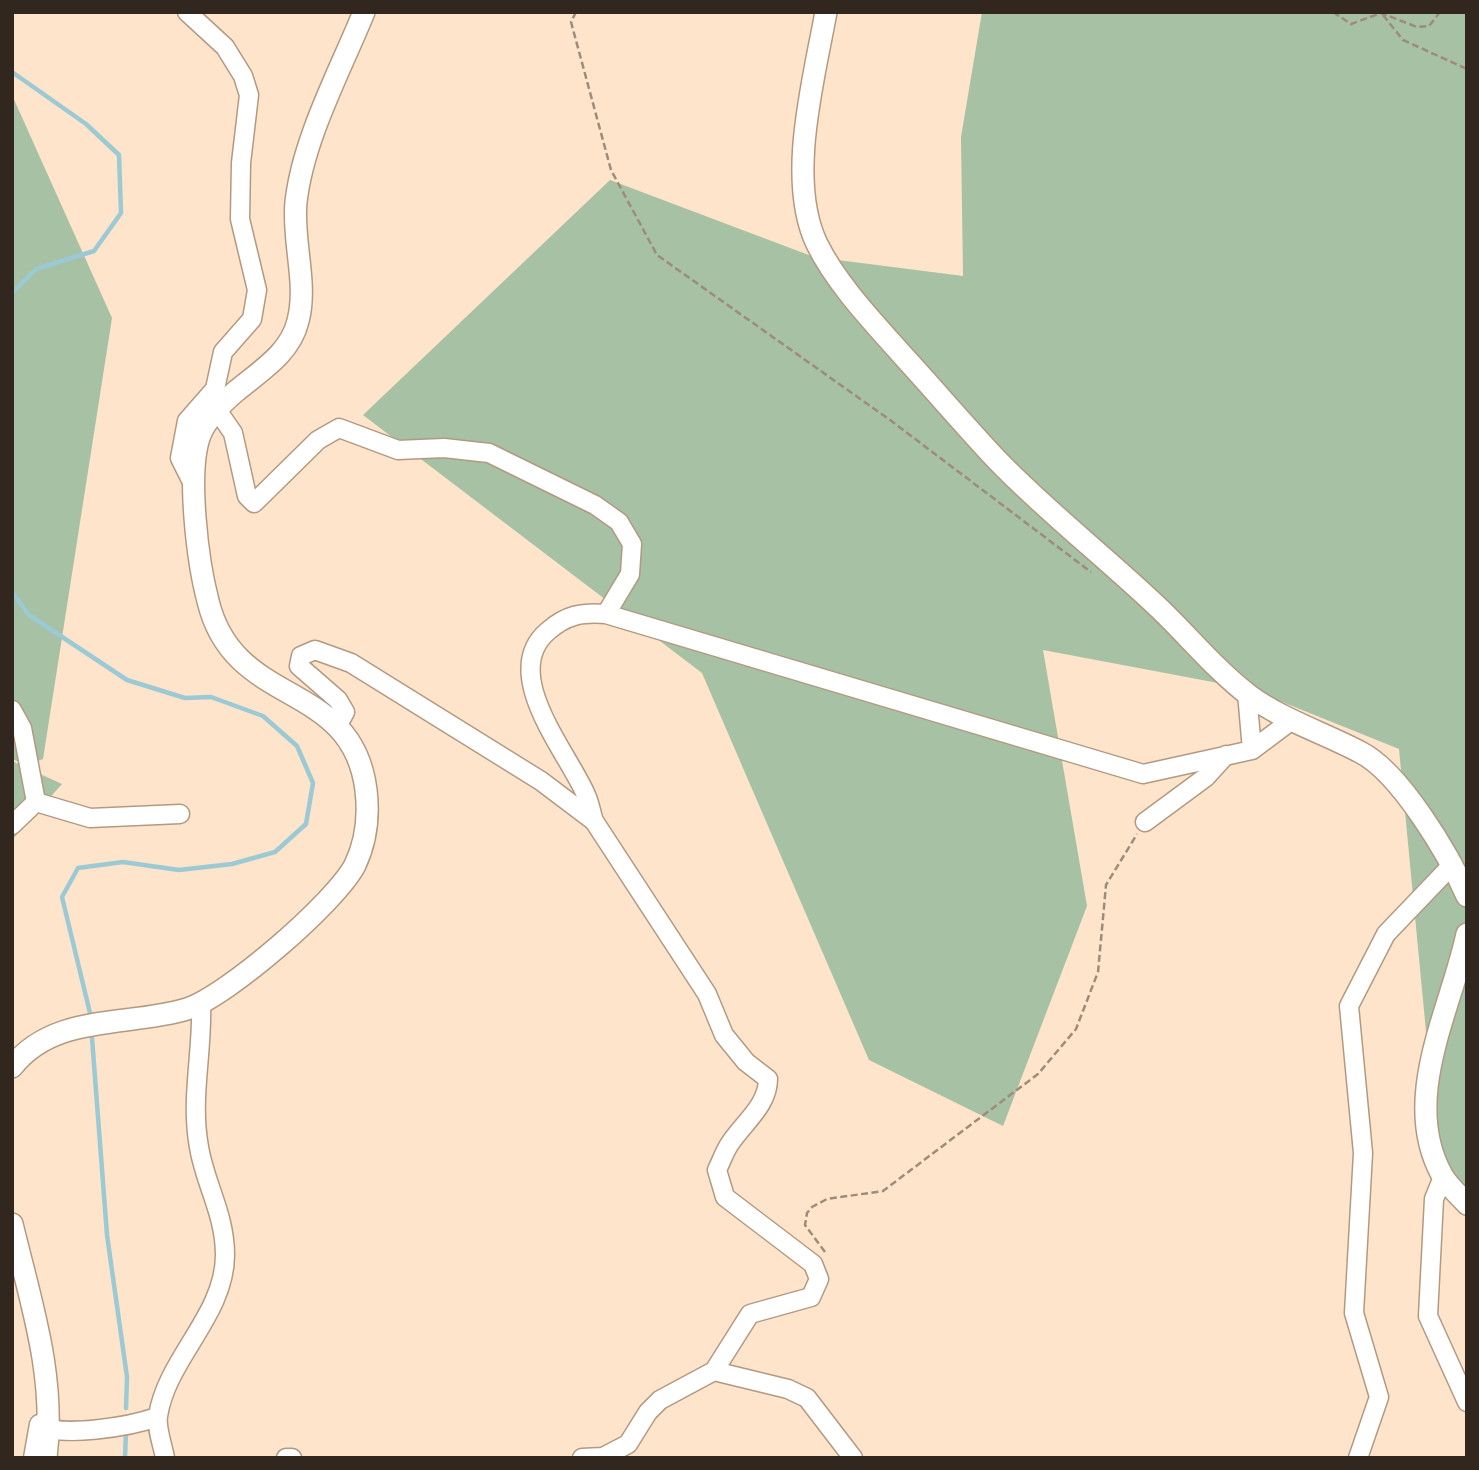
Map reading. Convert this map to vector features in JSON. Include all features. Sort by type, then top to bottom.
[{"type":"street","points":[[187,12],[225,47],[239,68],[249,95],[241,163],[240,219],[257,290],[252,318],[223,352],[215,389],[187,421],[180,458],[194,485]]},
{"type":"street","points":[[12,1067],[35,1045],[60,1032],[176,1012],[201,1003],[228,986],[322,906],[355,864],[366,827],[366,792],[354,749],[338,726],[316,708],[247,668],[224,643],[206,596],[194,485],[196,449],[201,433],[217,410],[279,355],[295,332],[300,305],[295,234],[298,184],[307,153],[364,12]]},
{"type":"street","points":[[825,12],[807,109],[803,156],[806,200],[816,243],[862,310],[998,460],[1247,693],[1292,720],[1363,753],[1378,765],[1415,809],[1453,864],[1467,896]]},
{"type":"street","points":[[217,410],[233,433],[247,496],[254,503],[318,440],[339,428],[398,450],[444,448],[489,453],[595,505],[619,522],[632,544],[630,574],[606,614]]},
{"type":"street","points":[[582,1458],[603,1457],[628,1444],[639,1432],[648,1412],[660,1400],[714,1371],[750,1314],[811,1297],[819,1279],[813,1264],[725,1196],[717,1170],[730,1144],[768,1090],[768,1079],[746,1062],[724,1035],[706,994],[594,821],[586,795],[553,738],[532,689],[532,662],[540,637],[561,620],[583,612],[606,614],[1143,774],[1252,750],[1292,720]]},
{"type":"street","points":[[338,726],[345,712],[338,700],[299,666],[302,656],[315,650],[351,663],[541,781],[594,821]]},
{"type":"street","points":[[1247,693],[1252,750]]},
{"type":"street","points":[[12,710],[22,728],[36,802]]},
{"type":"street","points":[[1144,822],[1206,777],[1226,755]]},
{"type":"street","points":[[36,802],[90,818],[180,814]]},
{"type":"street","points":[[12,825],[36,802]]},
{"type":"street","points":[[1358,1458],[1379,1397],[1354,1313],[1363,1153],[1349,1006],[1386,934],[1453,864]]},
{"type":"street","points":[[1467,934],[1440,1023],[1427,1085],[1429,1144],[1443,1177],[1467,1204]]},
{"type":"street","points":[[165,1458],[152,1419],[220,1285],[225,1255],[217,1201],[199,1148],[194,1098],[201,1003]]},
{"type":"street","points":[[1443,1177],[1434,1199],[1428,1316],[1467,1402]]},
{"type":"street","points":[[12,1224],[43,1343],[48,1379],[49,1432],[46,1458]]},
{"type":"street","points":[[714,1371],[788,1389],[807,1398],[853,1458]]},
{"type":"street","points":[[33,1458],[39,1424],[49,1432],[75,1432],[152,1419]]},
{"type":"street","points":[[286,1458],[292,1458]]},
{"type":"path","points":[[576,12],[571,22],[611,170],[657,255],[890,420],[1091,572]]},
{"type":"path","points":[[1332,12],[1351,24],[1381,13],[1417,27],[1429,26],[1440,12]]},
{"type":"path","points":[[1381,13],[1403,40],[1467,69]]},
{"type":"path","points":[[815,1269],[822,1262],[825,1253],[821,1243],[805,1225],[807,1213],[812,1207],[827,1199],[883,1191],[1038,1074],[1076,1029],[1098,972],[1106,885],[1144,822]]},
{"type":"green space","points":[[982,12],[1467,12],[1467,1202],[1441,1188],[1399,749],[1250,689],[1043,650],[1087,906],[1003,1126],[869,1060],[702,673],[363,415],[610,180],[814,257],[963,276],[961,137]]},
{"type":"green space","points":[[12,95],[112,318],[43,759],[27,765],[12,759]]},
{"type":"green space","points":[[12,761],[62,784],[12,840]]},
{"type":"waterway","points":[[12,72],[86,124],[119,155],[121,213],[94,251],[36,269],[12,293]]},
{"type":"waterway","points":[[12,592],[29,615],[127,680],[185,698],[211,697],[263,716],[297,746],[313,783],[306,824],[275,852],[232,864],[179,870],[123,862],[78,868],[62,897],[90,1013]]},
{"type":"waterway","points":[[92,1038],[107,1235],[127,1377],[126,1408]]},
{"type":"waterway","points":[[125,1458],[126,1432]]}]
